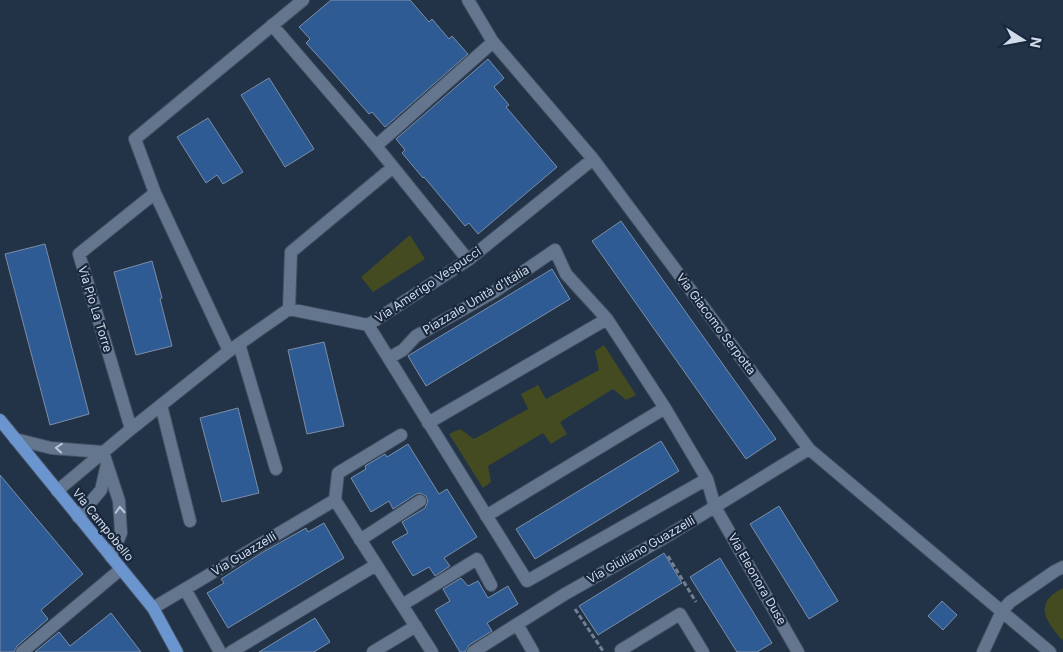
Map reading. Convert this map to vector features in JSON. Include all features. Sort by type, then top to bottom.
[{"type":"main road","name":"Via Campobello","points":[[0,420],[153,608],[177,652]]},
{"type":"street","points":[[276,469],[234,347],[155,193],[135,139],[303,0]]},
{"type":"street","name":"Via Giacomo Serpotta","points":[[468,0],[493,42],[593,159],[809,449],[1050,652]]},
{"type":"street","points":[[272,25],[376,146],[468,260]]},
{"type":"street","points":[[376,146],[493,42]]},
{"type":"street","name":"Via Amerigo Vespucci","points":[[289,309],[368,325],[468,260],[593,159]]},
{"type":"street","points":[[58,491],[105,458],[131,429],[234,347],[289,309],[291,252],[392,168]]},
{"type":"street","name":"Via Pio La Torre","points":[[131,429],[79,254],[155,193]]},
{"type":"street","name":"Piazzale Unità d'Italia","points":[[389,358],[403,350],[416,336],[494,292],[555,250],[566,274],[607,319],[666,408],[707,479],[715,507]]},
{"type":"street","points":[[428,423],[607,319]]},
{"type":"street","points":[[368,325],[527,581],[707,479]]},
{"type":"street","points":[[161,405],[190,521]]},
{"type":"street","points":[[486,516],[666,408]]},
{"type":"street","points":[[401,435],[338,473],[335,500],[432,652]]},
{"type":"street","points":[[15,439],[105,458]]},
{"type":"street","name":"Via Giuliano Guazzelli","points":[[473,652],[565,594],[659,541],[809,449]]},
{"type":"street","points":[[78,517],[101,490],[105,458]]},
{"type":"street","points":[[105,458],[119,501],[121,533],[111,557]]},
{"type":"street","name":"Via Guazzelli","points":[[153,608],[335,500]]},
{"type":"street","points":[[360,540],[420,501]]},
{"type":"street","name":"Via Eleonora Duse","points":[[715,507],[798,652]]},
{"type":"street","points":[[402,605],[477,559],[491,585]]},
{"type":"street","points":[[231,652],[376,565]]},
{"type":"street","points":[[983,652],[1002,611],[1010,602],[1055,571],[1063,568]]},
{"type":"street","points":[[22,652],[121,569]]},
{"type":"street","points":[[185,589],[220,652]]},
{"type":"street","points":[[622,652],[621,650],[680,614],[703,652]]},
{"type":"street","points":[[517,624],[533,652]]},
{"type":"street","points":[[373,652],[416,626]]},
{"type":"path","points":[[659,541],[697,603]]},
{"type":"path","points":[[565,594],[603,652]]},
{"type":"green space","points":[[410,235],[425,259],[373,292],[361,277]]},
{"type":"green space","points":[[604,345],[636,395],[626,400],[613,389],[560,422],[567,434],[551,444],[543,433],[488,466],[491,482],[483,488],[449,434],[460,429],[474,439],[528,409],[521,394],[538,385],[546,399],[599,370],[595,351]]},
{"type":"green space","points":[[1063,588],[1062,640],[1047,619],[1045,606],[1054,594]]},
{"type":"building","points":[[331,0],[410,0],[429,22],[432,19],[449,39],[452,36],[468,54],[385,127],[372,112],[369,114],[306,43],[310,39],[299,27]]},
{"type":"building","points":[[488,59],[504,78],[494,87],[509,105],[506,107],[557,167],[478,234],[469,223],[465,226],[423,178],[402,153],[405,150],[396,139]]},
{"type":"building","points":[[269,78],[314,149],[285,167],[241,95]]},
{"type":"building","points":[[208,118],[243,172],[223,184],[217,175],[206,183],[177,137]]},
{"type":"building","points":[[621,221],[776,439],[746,459],[592,241]]},
{"type":"building","points":[[45,244],[89,414],[50,425],[5,254]]},
{"type":"building","points":[[152,261],[172,346],[136,355],[114,272]]},
{"type":"building","points":[[552,269],[570,299],[426,386],[408,356]]},
{"type":"building","points":[[324,342],[344,426],[307,434],[288,350]]},
{"type":"building","points":[[238,408],[259,493],[222,502],[200,418]]},
{"type":"building","points":[[661,441],[679,471],[535,559],[516,529]]},
{"type":"building","points":[[408,444],[439,494],[447,489],[477,537],[444,558],[450,566],[435,576],[429,567],[413,576],[392,542],[408,533],[402,522],[425,508],[428,501],[426,496],[420,493],[416,494],[393,509],[389,501],[371,512],[351,478],[366,469],[365,466],[385,454],[387,457]]},
{"type":"building","points":[[0,475],[83,574],[41,610],[48,619],[17,646],[14,652],[0,652]]},
{"type":"building","points":[[779,506],[838,601],[809,619],[750,524]]},
{"type":"building","points":[[324,523],[344,558],[228,628],[207,593],[224,583],[221,579],[263,552],[306,528],[308,532]]},
{"type":"building","points":[[664,553],[682,583],[598,635],[579,606]]},
{"type":"building","points":[[720,558],[772,643],[757,652],[737,652],[690,577]]},
{"type":"building","points":[[461,578],[468,586],[478,581],[488,598],[508,586],[518,604],[487,623],[492,631],[469,645],[465,652],[460,652],[435,610],[450,601],[443,589]]},
{"type":"building","points":[[942,601],[957,615],[943,630],[928,616]]},
{"type":"building","points":[[111,613],[141,652],[35,652],[59,632],[70,646]]},
{"type":"building","points":[[315,618],[330,642],[314,652],[259,652]]}]
